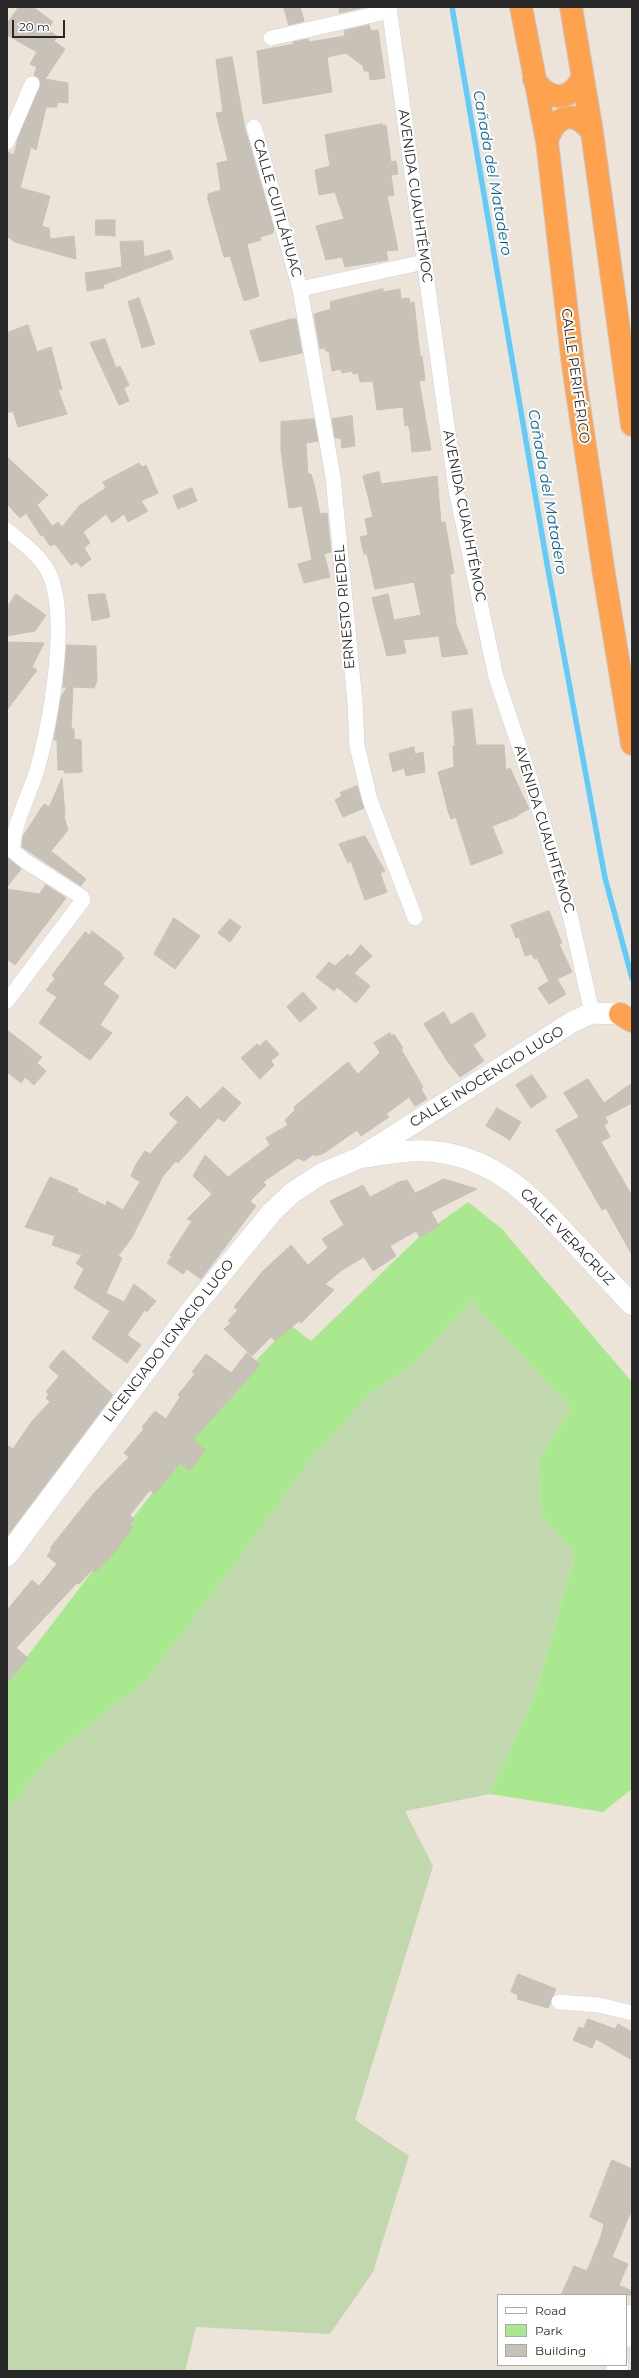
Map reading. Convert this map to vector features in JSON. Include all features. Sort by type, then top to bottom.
[{"type":"highway","name":"CALLE PERIFÉRICO","points":[[521,7],[546,141],[573,365],[602,566],[632,744]]},
{"type":"highway","points":[[571,7],[592,132],[632,425]]},
{"type":"highway","points":[[534,79],[542,91],[549,95],[558,96],[566,95],[574,91],[582,78]]},
{"type":"highway","points":[[546,141],[551,128],[565,117],[571,116],[580,119],[592,132]]},
{"type":"main road","name":"CALLE INOCENCIO LUGO","points":[[359,1158],[572,1022],[592,1013],[628,1015]]},
{"type":"main road","name":"CALLE VERACRUZ","points":[[359,1158],[409,1151],[438,1152],[469,1159],[492,1169],[534,1200],[632,1305]]},
{"type":"main road","name":"LICENCIADO IGNACIO LUGO","points":[[7,1556],[193,1308],[272,1212],[292,1193],[321,1174],[359,1158]]},
{"type":"main road","points":[[627,2333],[632,2315]]},
{"type":"street","points":[[271,38],[389,9]]},
{"type":"street","name":"AVENIDA CUAUHTÉMOC","points":[[389,9],[456,490],[496,678],[530,778],[571,919],[592,1013]]},
{"type":"street","points":[[7,142],[32,84]]},
{"type":"street","name":"CALLE CUITLÁHUAC","points":[[254,127],[300,289]]},
{"type":"street","points":[[300,289],[424,262]]},
{"type":"street","name":"ERNESTO RIEDEL","points":[[300,289],[333,477],[355,702],[357,746],[370,800],[415,918]]},
{"type":"street","points":[[7,530],[46,568],[57,597],[58,627],[53,692],[36,771],[14,834],[13,851],[25,861],[82,897],[82,902],[7,1001]]},
{"type":"street","points":[[559,2002],[599,2005],[632,2013]]},
{"type":"green space","points":[[468,1202],[501,1228],[632,1382],[632,1789],[603,1812],[490,1794],[535,1694],[575,1554],[542,1516],[538,1460],[571,1408],[471,1301],[416,1362],[371,1393],[229,1572],[148,1679],[46,1760],[7,1813],[7,1683],[243,1374],[290,1325],[311,1341],[418,1238]]},
{"type":"green space","points":[[471,1301],[571,1408],[538,1460],[542,1516],[575,1554],[535,1694],[490,1794],[405,1811],[433,1866],[355,2120],[409,2156],[373,2272],[330,2334],[196,2327],[185,2371],[7,2371],[7,1813],[46,1760],[148,1679],[229,1572],[315,1452],[371,1393],[416,1362]]},
{"type":"building","points":[[19,7],[33,7],[53,22],[47,29],[58,37],[54,41],[65,49],[45,79],[68,83],[68,103],[57,102],[57,107],[46,107],[36,150],[31,147],[20,188],[50,196],[42,226],[49,228],[50,239],[74,236],[76,259],[15,242],[7,236],[7,152],[14,155],[18,138],[41,83],[39,78],[34,75],[37,67],[30,64],[37,52],[7,35],[7,24]]},
{"type":"building","points":[[284,7],[300,7],[304,21],[289,25]]},
{"type":"building","points":[[339,7],[365,7],[340,13]]},
{"type":"building","points":[[369,25],[371,31],[378,30],[385,78],[370,80],[369,71],[364,71],[363,66],[346,53],[327,57],[332,92],[263,104],[257,51],[294,44],[293,42],[308,39],[309,42],[345,36],[344,31]]},
{"type":"building","points":[[232,57],[245,129],[274,229],[273,233],[260,237],[261,240],[247,244],[259,296],[244,301],[230,256],[224,257],[208,200],[208,194],[221,190],[217,163],[228,161],[216,113],[223,112],[216,60]]},
{"type":"building","points":[[382,124],[382,126],[386,125],[391,162],[396,161],[398,174],[391,175],[394,195],[387,196],[398,250],[386,251],[388,260],[345,267],[342,257],[326,260],[316,226],[344,219],[335,192],[319,195],[315,170],[330,166],[325,135]]},
{"type":"building","points":[[96,220],[115,220],[115,236],[96,235]]},
{"type":"building","points":[[143,241],[144,257],[170,250],[173,259],[103,285],[104,288],[87,291],[85,273],[122,267],[120,242]]},
{"type":"building","points":[[383,289],[383,292],[400,289],[401,299],[409,298],[410,303],[414,302],[420,356],[422,356],[425,380],[419,381],[431,450],[412,452],[410,431],[408,425],[405,426],[403,407],[377,410],[373,381],[360,382],[358,373],[353,374],[352,371],[342,373],[341,369],[332,371],[329,351],[326,351],[325,348],[320,349],[314,314],[331,309],[330,302]]},
{"type":"building","points":[[139,298],[155,344],[142,348],[128,302]]},
{"type":"building","points":[[291,319],[296,319],[302,353],[260,362],[250,331]]},
{"type":"building","points":[[28,325],[37,352],[51,347],[62,389],[58,390],[67,414],[18,427],[13,411],[7,413],[7,333]]},
{"type":"building","points":[[105,339],[116,368],[120,366],[129,385],[124,388],[129,401],[119,405],[90,343]]},
{"type":"building","points":[[352,416],[355,446],[342,448],[341,438],[335,438],[332,419]]},
{"type":"building","points":[[314,419],[318,441],[306,443],[308,474],[311,474],[314,484],[320,514],[327,513],[331,552],[324,554],[330,577],[304,583],[298,564],[312,560],[302,506],[289,508],[281,451],[281,422]]},
{"type":"building","points":[[7,457],[48,495],[37,505],[52,526],[58,522],[62,527],[79,506],[106,488],[103,482],[139,463],[142,467],[146,465],[158,493],[141,501],[148,511],[128,522],[124,514],[112,523],[106,514],[83,532],[90,543],[84,548],[91,559],[81,567],[77,562],[71,565],[55,544],[50,546],[43,535],[41,536],[26,513],[20,518],[7,504]]},
{"type":"building","points":[[379,472],[381,484],[437,476],[441,523],[445,522],[454,573],[450,574],[456,624],[468,654],[442,657],[439,636],[403,640],[406,653],[387,656],[372,598],[388,594],[394,620],[421,615],[414,582],[375,589],[367,554],[364,554],[360,537],[368,535],[365,519],[373,517],[363,476]]},
{"type":"building","points":[[192,488],[197,501],[178,509],[173,496]]},
{"type":"building","points":[[16,594],[46,615],[35,631],[7,636],[7,608]]},
{"type":"building","points":[[105,594],[110,617],[92,621],[88,595]]},
{"type":"building","points":[[7,642],[44,643],[32,667],[37,670],[7,710]]},
{"type":"building","points":[[67,645],[96,646],[97,680],[94,688],[73,687],[71,729],[74,729],[74,739],[81,740],[82,772],[64,773],[65,770],[58,770],[57,740],[54,740],[61,697],[67,687],[63,687]]},
{"type":"building","points":[[472,709],[476,745],[504,745],[506,770],[510,768],[529,809],[518,816],[492,826],[503,853],[471,865],[456,817],[451,819],[448,811],[438,772],[454,767],[453,746],[455,746],[452,712]]},
{"type":"building","points":[[414,747],[415,754],[423,752],[425,772],[406,776],[404,768],[393,772],[389,754]]},
{"type":"building","points":[[62,778],[64,817],[68,830],[51,851],[86,879],[81,886],[22,847],[23,836],[44,804],[49,807]]},
{"type":"building","points":[[357,786],[364,808],[343,817],[335,800],[342,796],[340,793]]},
{"type":"building","points":[[365,836],[385,871],[380,873],[387,892],[365,900],[351,861],[348,863],[339,844]]},
{"type":"building","points":[[8,858],[21,869],[7,887],[7,859]]},
{"type":"building","points":[[46,885],[66,898],[15,965],[7,959],[7,889],[39,894]]},
{"type":"building","points":[[549,911],[562,943],[559,944],[572,972],[557,979],[566,994],[549,1004],[538,988],[549,981],[537,958],[534,959],[532,954],[525,956],[519,937],[516,938],[511,925]]},
{"type":"building","points":[[174,918],[200,936],[175,969],[154,954]]},
{"type":"building","points":[[230,919],[241,927],[230,942],[218,933]]},
{"type":"building","points":[[92,931],[122,954],[121,955],[124,958],[103,984],[119,996],[100,1025],[112,1033],[90,1060],[39,1023],[57,997],[46,990],[55,979],[52,975],[85,932],[90,935]]},
{"type":"building","points":[[361,945],[372,956],[354,973],[370,986],[356,1003],[337,987],[334,991],[316,977],[329,962],[335,966],[348,954],[350,957]]},
{"type":"building","points":[[303,992],[317,1008],[300,1022],[287,1007]]},
{"type":"building","points":[[444,1012],[451,1025],[470,1013],[473,1013],[486,1036],[473,1045],[484,1061],[460,1077],[448,1062],[424,1024]]},
{"type":"building","points":[[7,1030],[42,1057],[37,1063],[46,1071],[34,1085],[25,1077],[21,1083],[7,1072]]},
{"type":"building","points":[[390,1033],[391,1036],[394,1034],[403,1048],[401,1049],[423,1087],[421,1089],[427,1099],[415,1106],[409,1097],[386,1114],[389,1117],[361,1136],[357,1130],[324,1153],[315,1156],[314,1154],[304,1161],[298,1158],[263,1182],[266,1185],[250,1201],[256,1206],[201,1279],[187,1269],[183,1274],[167,1263],[172,1256],[170,1255],[192,1221],[187,1219],[212,1194],[193,1176],[205,1155],[228,1177],[270,1145],[266,1138],[288,1125],[285,1120],[295,1110],[294,1107],[348,1062],[358,1074],[380,1053],[374,1043]]},
{"type":"building","points":[[266,1040],[279,1054],[271,1061],[274,1065],[260,1079],[241,1058],[257,1044],[260,1046]]},
{"type":"building","points":[[532,1075],[547,1097],[531,1108],[516,1085]]},
{"type":"building","points":[[588,1079],[604,1103],[632,1083],[632,1103],[605,1117],[608,1123],[604,1125],[610,1137],[601,1142],[632,1196],[632,1255],[606,1208],[602,1210],[556,1130],[579,1117],[564,1093]]},
{"type":"building","points":[[223,1087],[241,1103],[224,1122],[218,1118],[178,1163],[176,1161],[163,1176],[131,1239],[118,1256],[122,1258],[106,1293],[124,1302],[134,1284],[156,1301],[147,1312],[145,1310],[127,1335],[141,1345],[127,1363],[92,1338],[110,1311],[74,1288],[84,1269],[76,1263],[82,1255],[52,1245],[55,1236],[25,1227],[50,1177],[78,1189],[77,1192],[106,1206],[107,1201],[123,1210],[140,1182],[131,1176],[136,1164],[145,1151],[150,1154],[178,1122],[169,1114],[187,1096],[200,1109]]},
{"type":"building","points":[[497,1108],[521,1122],[510,1140],[486,1126]]},
{"type":"building","points":[[444,1179],[477,1189],[431,1212],[439,1226],[420,1237],[416,1231],[390,1246],[396,1256],[373,1271],[364,1257],[342,1270],[325,1284],[334,1290],[301,1323],[299,1321],[275,1341],[271,1337],[252,1356],[224,1329],[231,1323],[228,1321],[238,1310],[234,1307],[262,1272],[291,1245],[308,1265],[328,1248],[322,1239],[344,1225],[330,1201],[363,1185],[370,1197],[399,1182],[407,1180],[415,1193]]},
{"type":"building","points":[[63,1350],[113,1395],[7,1536],[7,1445],[13,1449],[32,1421],[50,1402],[46,1398],[49,1394],[46,1392],[59,1376],[49,1367]]},
{"type":"building","points":[[247,1353],[260,1365],[193,1440],[205,1450],[190,1471],[180,1463],[155,1494],[150,1490],[130,1515],[134,1519],[130,1524],[133,1527],[110,1558],[95,1572],[92,1570],[79,1584],[77,1583],[16,1648],[28,1658],[7,1683],[7,1610],[32,1580],[39,1586],[57,1564],[47,1556],[52,1549],[50,1548],[94,1493],[129,1457],[124,1453],[144,1429],[142,1427],[155,1411],[166,1419],[180,1397],[178,1395],[195,1374],[192,1372],[206,1354],[231,1373]]},
{"type":"building","points":[[518,1974],[556,1989],[548,2008],[517,1999],[518,1995],[511,1992]]},
{"type":"building","points":[[588,2019],[615,2029],[618,2024],[632,2032],[632,2060],[596,2039],[592,2048],[573,2040],[579,2027],[583,2029]]},
{"type":"building","points":[[612,2160],[632,2169],[632,2209],[612,2257],[628,2264],[619,2285],[632,2291],[632,2295],[561,2294],[574,2266],[587,2271],[601,2236],[604,2224],[590,2217]]},
{"type":"waterway","name":"Cañada del Matadero","points":[[452,7],[547,564],[605,878],[632,978]]}]
